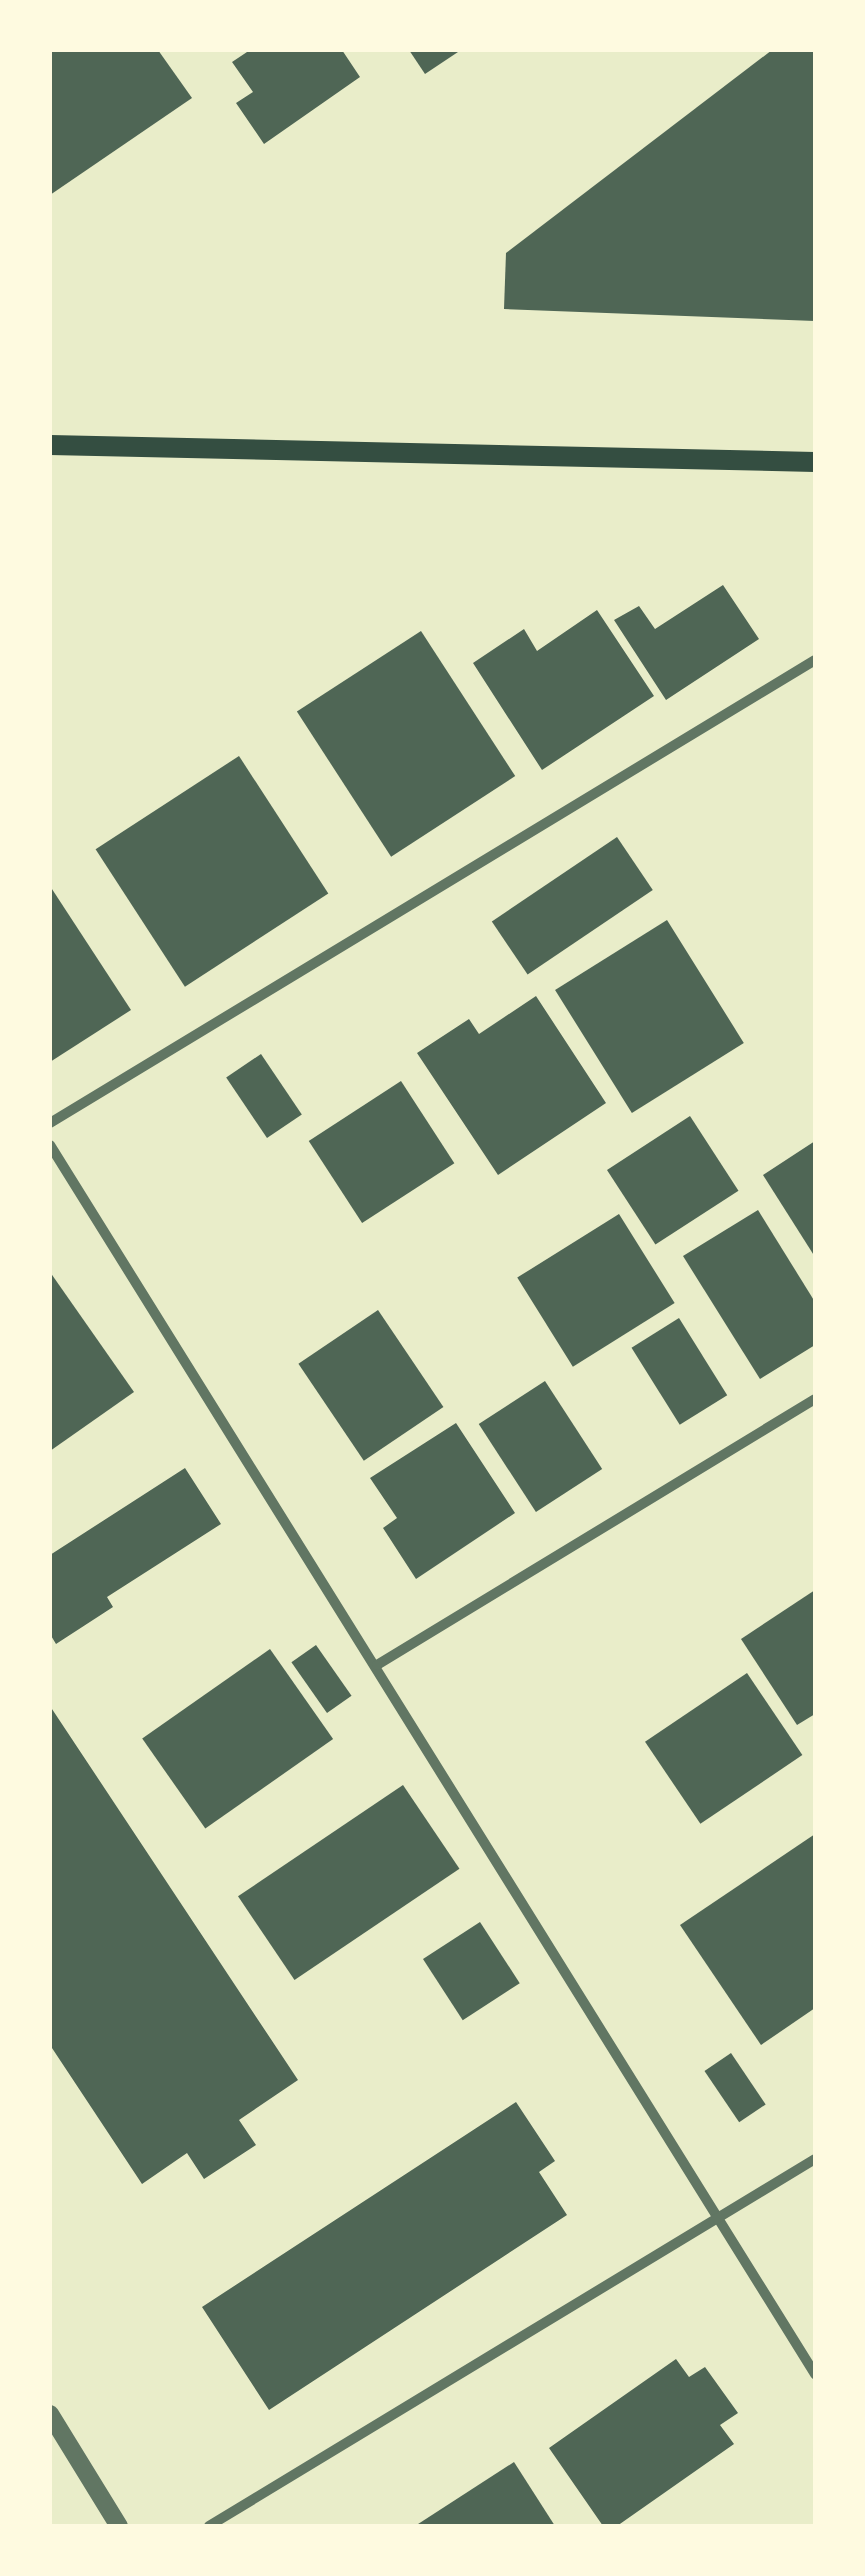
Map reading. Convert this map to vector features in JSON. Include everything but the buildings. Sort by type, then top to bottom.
[{"type":"main road","points":[[50,444],[815,462]]},
{"type":"street","points":[[50,1123],[815,660]]},
{"type":"street","points":[[50,1146],[378,1665],[815,2374]]},
{"type":"street","points":[[378,1665],[815,1398]]},
{"type":"street","points":[[209,2526],[815,2159]]},
{"type":"street","points":[[50,2414],[120,2526]]}]
